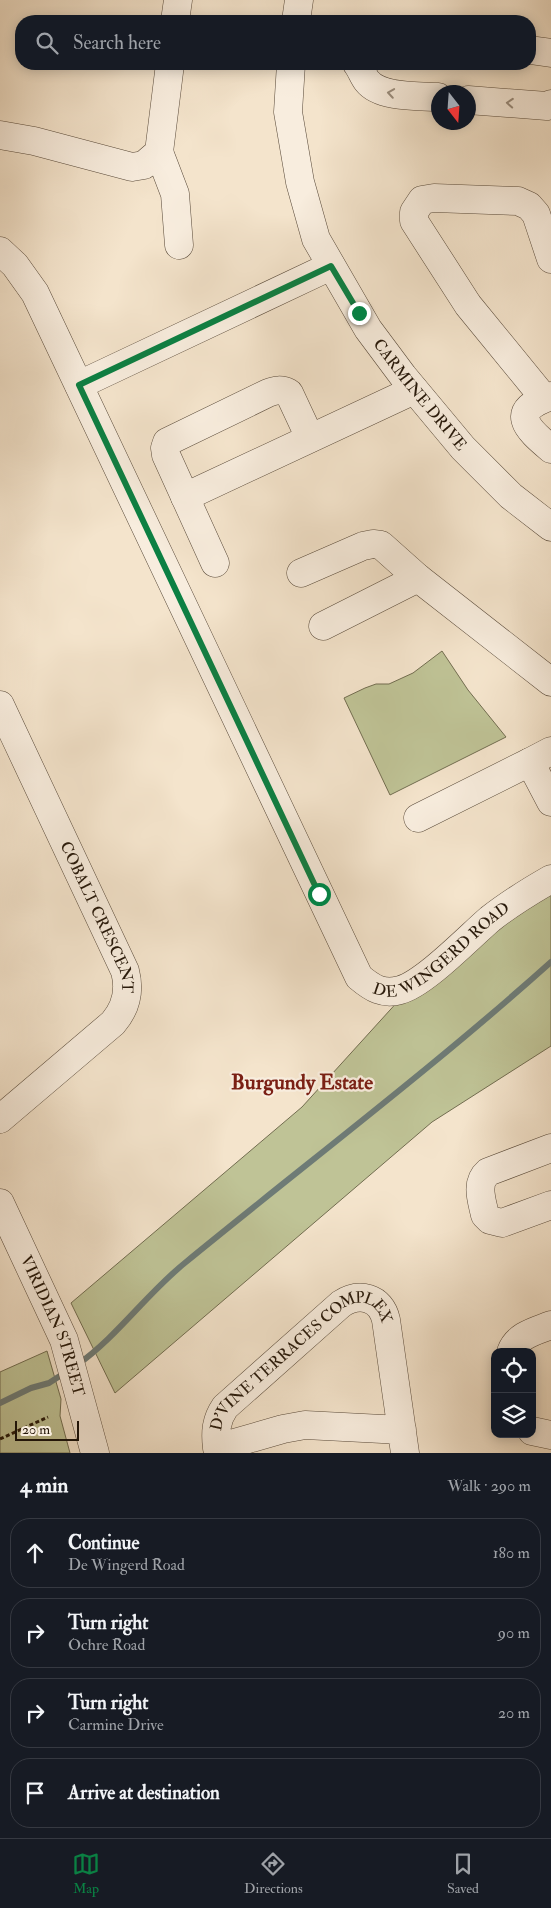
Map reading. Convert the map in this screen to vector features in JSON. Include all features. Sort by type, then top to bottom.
[{"type":"street","points":[[176,15],[178,0]]},
{"type":"street","points":[[297,15],[299,0]]},
{"type":"street","points":[[536,51],[551,52]]},
{"type":"street","points":[[169,70],[159,152],[175,194],[179,245]]},
{"type":"street","name":"CARMINE DRIVE","points":[[291,70],[288,112],[294,151],[308,216],[316,238],[331,266],[388,358],[414,390],[463,448],[511,496],[551,527]]},
{"type":"street","points":[[363,70],[367,81],[379,91],[393,94],[431,97]]},
{"type":"street","points":[[476,101],[547,106],[551,104]]},
{"type":"street","points":[[0,135],[34,141],[132,167],[144,165],[159,152]]},
{"type":"street","points":[[551,259],[536,214],[529,206],[518,201],[434,198],[422,200],[414,212],[414,221],[468,305],[548,397],[530,404],[526,412],[526,420],[531,432],[551,449]]},
{"type":"street","name":"DE WINGERD ROAD","points":[[0,251],[15,265],[34,293],[359,977],[371,987],[381,991],[390,992],[410,987],[490,919],[551,879]]},
{"type":"street","points":[[79,385],[331,266]]},
{"type":"street","points":[[215,563],[166,455],[165,448],[167,442],[268,393],[283,390],[289,393],[310,438]]},
{"type":"street","points":[[185,497],[414,390]]},
{"type":"street","points":[[301,572],[363,546],[381,545],[418,578],[551,682]]},
{"type":"street","points":[[323,626],[418,578]]},
{"type":"street","name":"COBALT CRESCENT","points":[[0,705],[125,971],[128,982],[123,1009],[113,1023],[0,1119]]},
{"type":"street","points":[[418,818],[541,757],[551,802]]},
{"type":"street","points":[[551,1148],[488,1172],[480,1185],[485,1215],[496,1223],[502,1223],[551,1205]]},
{"type":"street","name":"VIRIDIAN STREET","points":[[0,1203],[9,1244],[64,1340],[95,1453]]},
{"type":"street","name":"D'VINE TERRACES COMPLEX","points":[[355,1298],[371,1300],[384,1310],[404,1441],[305,1425],[282,1429],[218,1450],[216,1430],[217,1421],[225,1406],[341,1304],[355,1298]]},
{"type":"street","points":[[512,1348],[523,1336],[551,1325]]},
{"type":"street","points":[[536,1432],[551,1435]]},
{"type":"path","points":[[0,1439],[48,1417]]},
{"type":"green space","points":[[442,651],[468,690],[506,737],[390,795],[344,698],[376,684],[389,684],[413,673]]},
{"type":"green space","points":[[551,879],[551,1046],[432,1122],[115,1393],[71,1303],[302,1107],[410,988]]},
{"type":"green space","points":[[47,1351],[61,1399],[60,1416],[70,1453],[0,1453],[0,1372]]},
{"type":"waterway","points":[[77,1365],[106,1341],[158,1287],[186,1262],[416,1077],[551,962]]},
{"type":"waterway","points":[[0,1403],[31,1388],[49,1383],[66,1372]]},
{"type":"district","name":"Burgundy Estate","points":[[302,1082]]},
{"type":"route","points":[[319,894],[79,385],[331,266],[359,313]]}]
